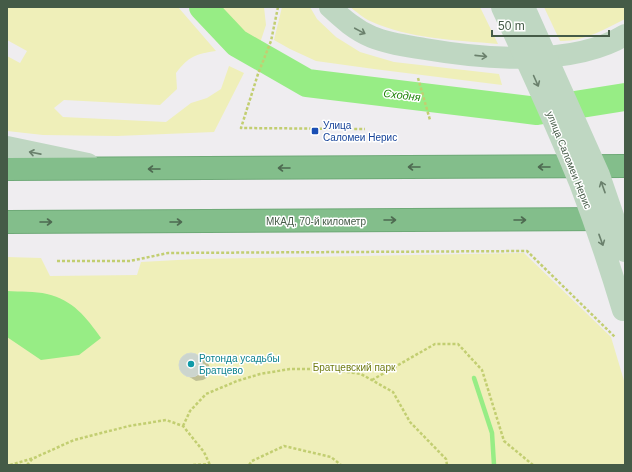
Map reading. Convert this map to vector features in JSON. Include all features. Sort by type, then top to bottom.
[{"type":"highway","points":[[7,169],[625,166]]},
{"type":"highway","name":"МКАД, 70-й километр","points":[[7,222],[625,219]]},
{"type":"main road","points":[[330,7],[355,29],[373,37],[396,44],[442,52],[491,57],[540,57],[575,53],[604,45],[625,35]]},
{"type":"main road","name":"улица Саломеи Нерис","points":[[502,7],[558,130],[580,183],[602,242],[624,314]]},
{"type":"main road","name":"улица Саломеи Нерис","points":[[524,7],[599,175],[625,251]]},
{"type":"main road","points":[[7,148],[114,169]]},
{"type":"path","points":[[278,7],[271,41],[258,74],[241,128],[365,129]]},
{"type":"path","points":[[418,78],[430,120]]},
{"type":"path","points":[[57,261],[130,261],[168,253],[527,251],[615,337]]},
{"type":"path","points":[[371,380],[435,344],[458,344],[482,370],[504,441],[533,465]]},
{"type":"path","points":[[183,426],[190,411],[206,394],[237,381],[260,374],[290,369],[327,369],[361,374],[393,392],[410,422],[446,459],[448,465]]},
{"type":"path","points":[[10,465],[34,458],[74,440],[128,426],[166,420],[183,426],[204,452],[209,464],[193,465]]},
{"type":"path","points":[[249,465],[252,461],[284,446],[331,457],[341,465]]},
{"type":"path","points":[[26,465],[34,458]]},
{"type":"green space","points":[[7,7],[178,7],[216,51],[203,53],[189,59],[176,73],[177,89],[160,105],[64,100],[54,108],[63,117],[166,122],[191,103],[207,98],[221,89],[229,66],[244,73],[214,132],[117,136],[43,135],[7,131],[7,56],[20,63],[27,51],[7,40]]},
{"type":"green space","points":[[219,7],[264,7],[266,25],[260,43],[240,29]]},
{"type":"green space","points":[[282,7],[310,7],[317,19],[336,37],[360,52],[394,62],[499,74],[502,85],[316,61],[274,40]]},
{"type":"green space","points":[[350,7],[480,7],[498,44],[449,40],[401,32],[370,21],[362,17]]},
{"type":"green space","points":[[544,7],[625,7],[625,19],[602,31],[585,37],[569,41],[560,41]]},
{"type":"green space","name":"Братцевский парк","points":[[524,253],[611,337],[625,384],[625,465],[7,465],[7,257],[41,258],[50,276],[137,275],[141,262],[196,259]]},
{"type":"shaded area","points":[[7,291],[42,293],[64,300],[84,316],[101,338],[79,355],[41,360],[7,337]]},
{"type":"building","name":"Ротонда усадьбы Братцево","points":[[191,353],[196,354],[202,360],[202,370],[196,376],[191,377],[186,376],[180,370],[179,365],[180,360],[186,354]]},
{"type":"waterway","name":"Сходня","points":[[203,7],[237,43],[307,83],[537,111],[625,97]]},
{"type":"waterway","points":[[474,378],[492,433],[494,465]]},
{"type":"place","name":"Улица Саломеи Нерис","points":[[315,131]]},
{"type":"place","name":"Ротонда усадьбы Братцево","points":[[191,364]]}]
